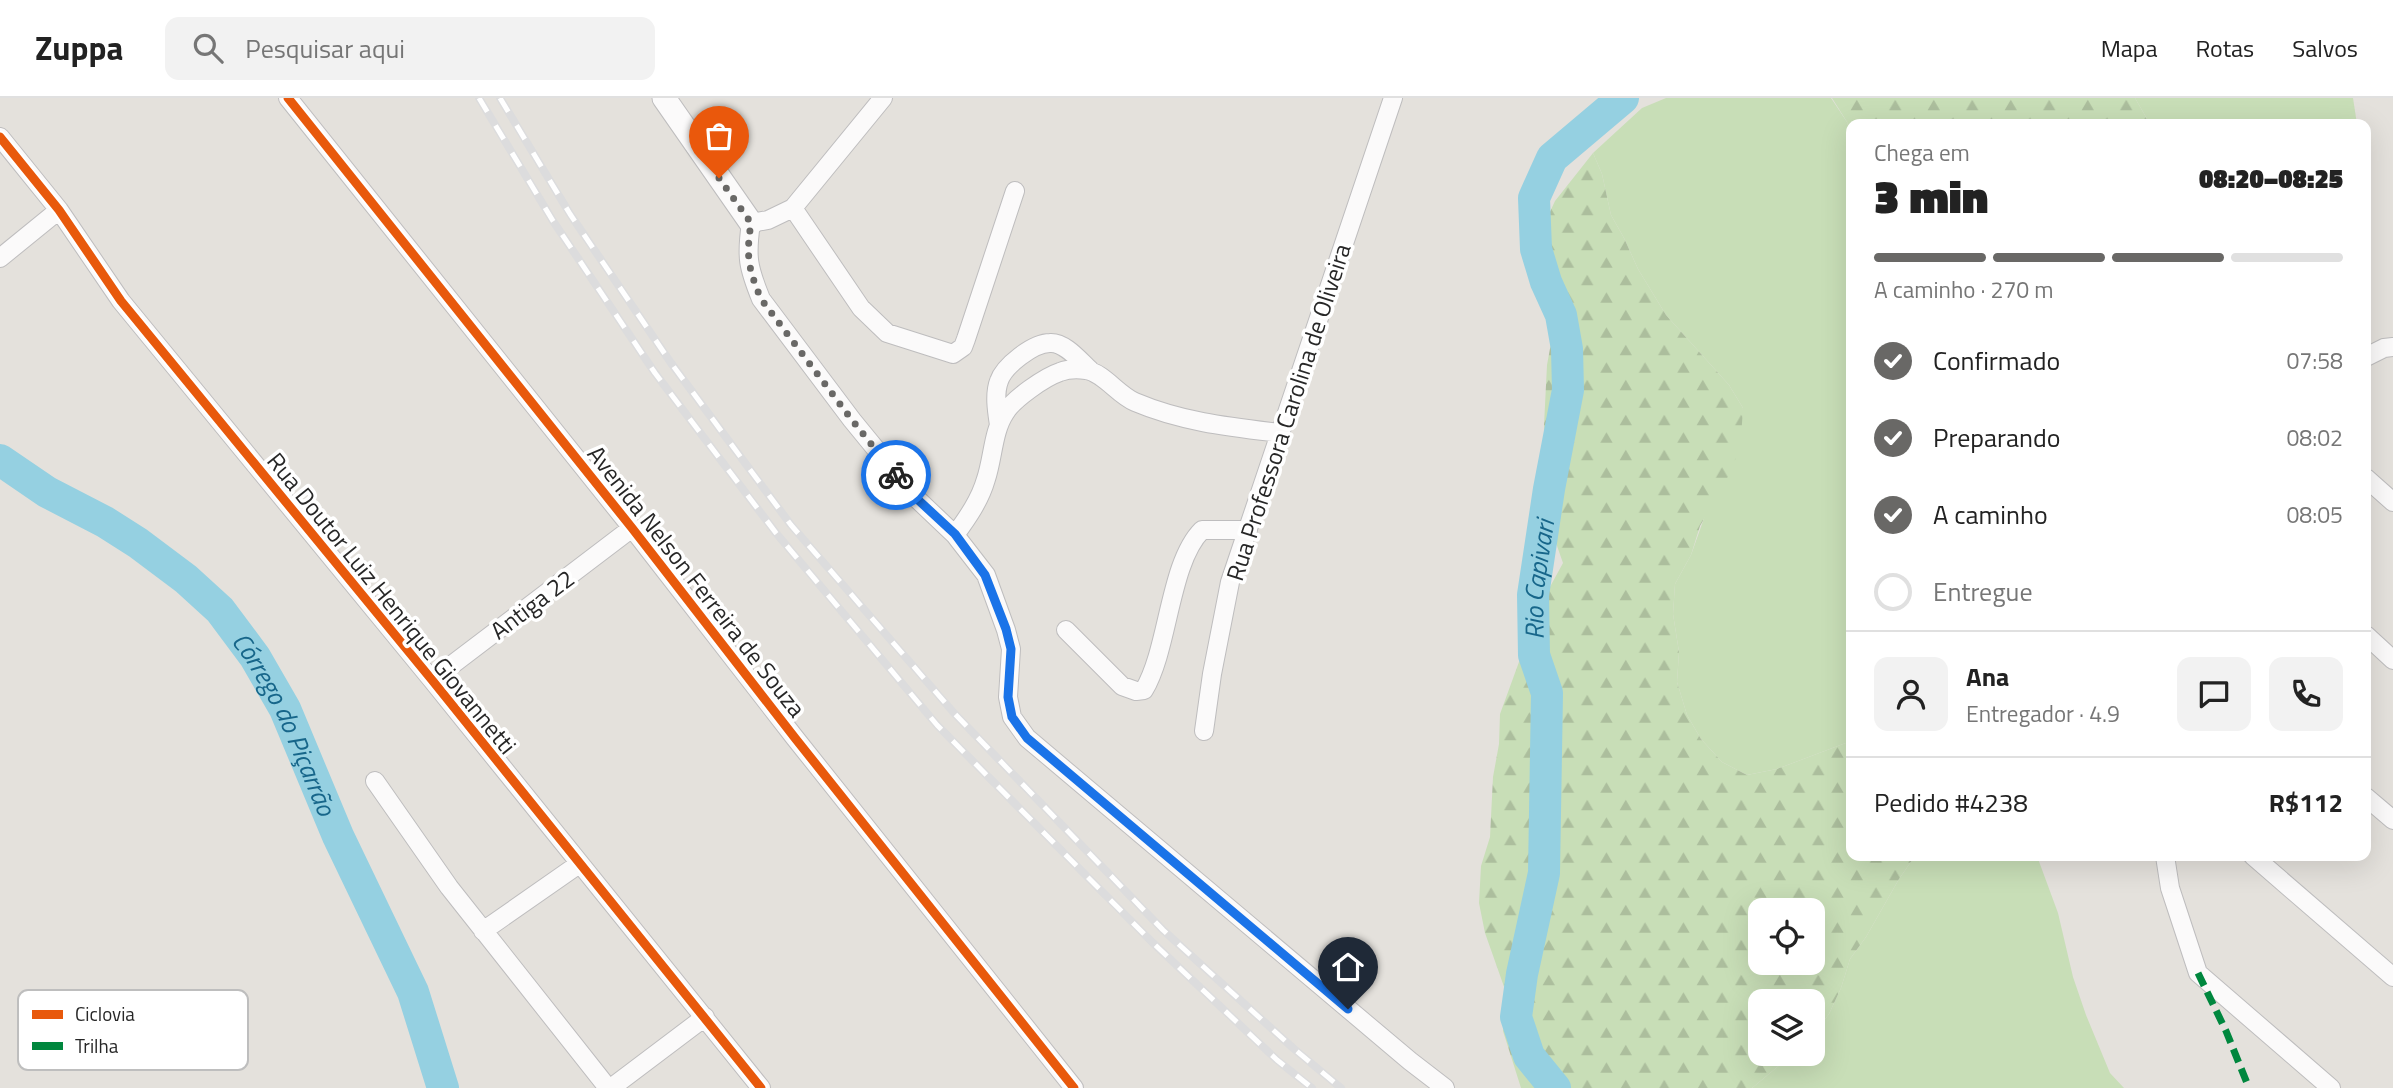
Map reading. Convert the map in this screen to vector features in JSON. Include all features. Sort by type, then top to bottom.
[{"type":"street","name":"Avenida Nelson Ferreira de Souza","points":[[288,98],[1074,1088]]},
{"type":"street","points":[[664,98],[751,223],[747,250],[753,280],[761,299],[899,478],[915,497],[955,534],[985,575],[1011,649],[1008,697],[1012,717],[1027,738],[1445,1088]]},
{"type":"street","points":[[751,223],[768,220],[793,208],[883,98]]},
{"type":"street","name":"Rua Professora Carolina de Oliveira","points":[[1204,731],[1230,582],[1393,98]]},
{"type":"street","name":"Rua Doutor Luiz Henrique Giovannetti","points":[[0,137],[59,210],[121,301],[432,680],[761,1088]]},
{"type":"street","points":[[793,208],[861,308],[887,333],[953,354],[963,347],[1015,191]]},
{"type":"street","points":[[0,258],[59,210]]},
{"type":"street","points":[[999,425],[999,381],[1011,364],[1027,351],[1050,342],[1063,347],[1130,401],[1161,413],[1213,425],[1280,433]]},
{"type":"street","points":[[2371,354],[2393,347]]},
{"type":"street","points":[[955,534],[973,510],[986,482],[999,425],[1010,406],[1047,378],[1070,369],[1090,370]]},
{"type":"street","points":[[2371,482],[2393,502]]},
{"type":"street","name":"Antiga 22","points":[[432,680],[632,528]]},
{"type":"street","points":[[1066,630],[1122,686],[1136,691],[1143,690],[1157,657],[1182,567],[1192,542],[1202,530],[1248,530]]},
{"type":"street","points":[[2371,640],[2393,660]]},
{"type":"street","points":[[375,781],[430,862],[609,1088],[705,1017]]},
{"type":"street","points":[[2371,801],[2393,820]]},
{"type":"street","points":[[2166,861],[2170,888],[2198,973],[2331,1088]]},
{"type":"street","points":[[2259,861],[2393,977]]},
{"type":"street","points":[[483,931],[579,863]]},
{"type":"green space","points":[[1666,98],[1831,98],[1846,120],[1846,743],[1777,769],[1747,775],[1722,762],[1701,739],[1687,715],[1677,682],[1679,652],[1673,614],[1675,584],[1691,555],[1743,408],[1729,385],[1666,315],[1638,269],[1611,215],[1602,174],[1593,153],[1642,108]]},
{"type":"green space","points":[[1832,98],[2135,98],[2147,119],[1846,119]]},
{"type":"green space","points":[[2135,98],[2353,98],[2356,119],[2147,119]]},
{"type":"green space","points":[[1593,153],[1602,174],[1611,215],[1638,269],[1666,315],[1729,385],[1743,408],[1741,438],[1733,468],[1700,526],[1691,555],[1675,584],[1673,614],[1679,652],[1677,682],[1687,715],[1701,739],[1722,762],[1747,775],[1777,769],[1846,743],[1846,861],[1912,861],[1850,959],[1841,988],[1825,1019],[1825,989],[1748,989],[1748,1066],[1779,1066],[1752,1088],[1521,1088],[1503,1031],[1508,998],[1485,933],[1479,903],[1481,866],[1490,837],[1500,714],[1539,607],[1563,563],[1550,526],[1552,489],[1546,458],[1544,425],[1547,365],[1553,332],[1549,257],[1543,227],[1555,201]]},
{"type":"green space","points":[[1912,861],[2039,861],[2058,913],[2073,977],[2086,1015],[2110,1073],[2124,1088],[1752,1088],[1779,1066],[1825,1066],[1825,1019],[1841,988],[1850,959]]},
{"type":"waterway","name":"Rio Capivari","points":[[1555,1088],[1529,1056],[1516,1017],[1522,974],[1544,873],[1547,693],[1534,655],[1533,595],[1568,390],[1567,349],[1561,315],[1546,282],[1536,249],[1534,198],[1552,158],[1623,98]]},
{"type":"waterway","name":"Córrego do Piçarrão","points":[[0,460],[47,492],[105,522],[138,543],[186,579],[220,610],[255,657],[285,709],[338,836],[413,992],[443,1088]]},
{"type":"railway","points":[[479,98],[553,221],[655,373],[776,533],[937,725],[1152,942],[1277,1060],[1312,1088]]},
{"type":"railway","points":[[500,98],[570,214],[671,363],[791,525],[954,713],[1163,930],[1341,1088]]},
{"type":"marked path","points":[[2198,973],[2249,1088]]},
{"type":"cycle path","points":[[288,98],[1074,1088]]},
{"type":"cycle path","points":[[0,137],[59,210],[121,301],[432,680],[761,1088]]},
{"type":"way so far","points":[[719,178],[751,223],[747,250],[753,280],[761,299],[896,475]]},
{"type":"route","points":[[896,475],[940,523],[955,534],[985,575],[994,594],[1011,649],[1008,697],[1012,717],[1027,738],[1348,1009]]}]
